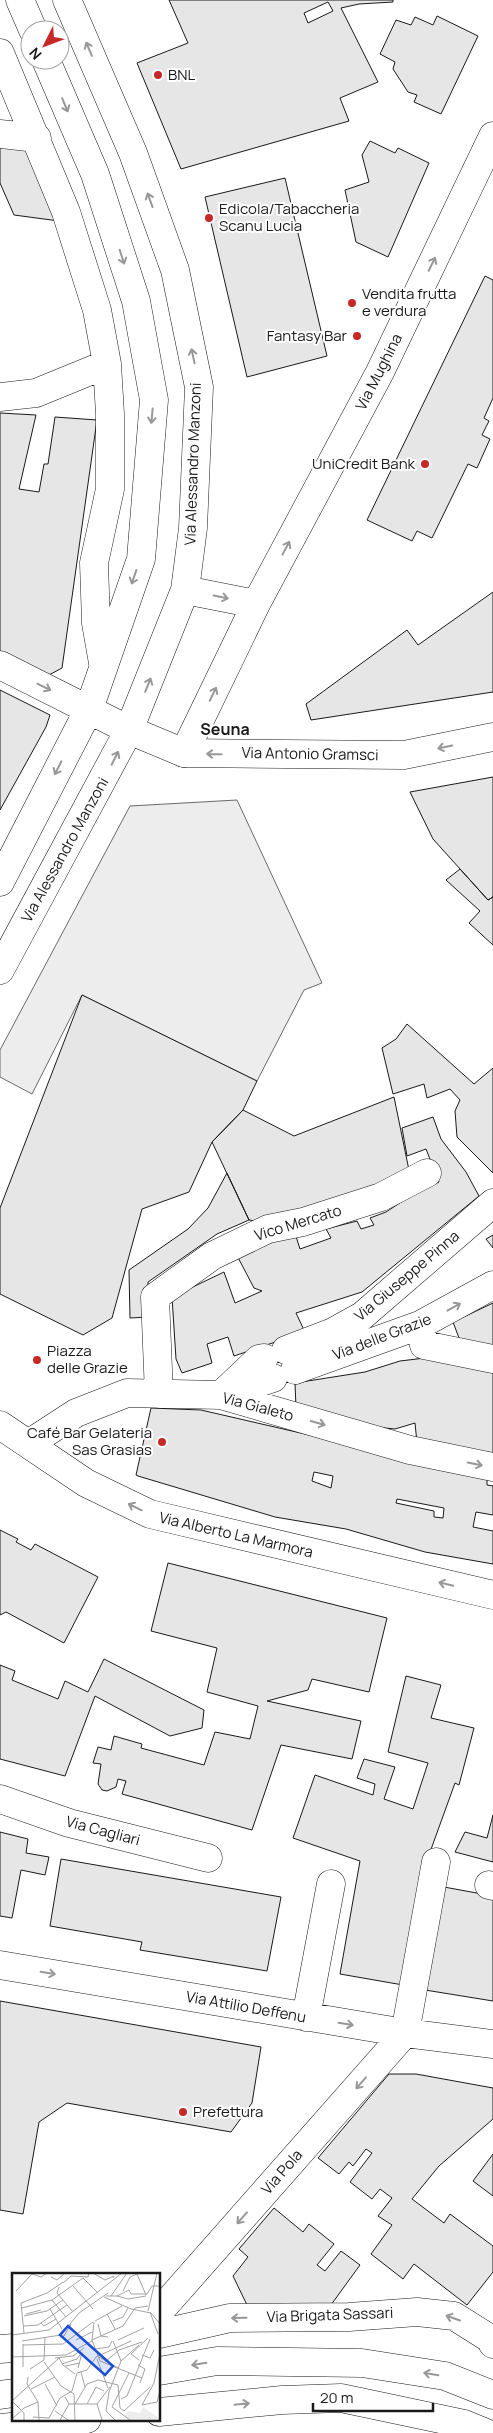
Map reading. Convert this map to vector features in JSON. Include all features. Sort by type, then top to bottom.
[{"type":"street","points":[[20,0],[29,20]]},
{"type":"street","name":"Via Alessandro Manzoni","points":[[0,970],[129,730],[185,590],[193,528],[199,386],[175,270],[133,153],[68,0]]},
{"type":"street","points":[[0,53],[37,138],[66,212],[97,310],[107,364],[110,414],[110,489],[94,563],[96,623],[104,665]]},
{"type":"street","points":[[0,882],[89,709],[141,559],[154,400],[136,301],[95,174],[50,70]]},
{"type":"street","points":[[0,134],[37,138]]},
{"type":"street","name":"Via Mughina","points":[[184,753],[256,604],[380,372],[493,136]]},
{"type":"street","points":[[0,397],[36,393],[107,364]]},
{"type":"street","points":[[185,590],[256,604]]},
{"type":"street","points":[[0,665],[129,730]]},
{"type":"street","name":"Via Antonio Gramsci","points":[[129,730],[184,753],[404,755],[493,737]]},
{"type":"street","name":"Vico Mercato","points":[[159,1394],[155,1297],[212,1256],[268,1229],[303,1222],[380,1198],[427,1173]]},
{"type":"street","name":"Via Giuseppe Pinna","points":[[280,1364],[362,1316],[493,1203]]},
{"type":"street","name":"Via delle Grazie","points":[[221,1396],[280,1364],[420,1325],[493,1285]]},
{"type":"street","points":[[420,1325],[424,1345],[493,1359]]},
{"type":"street","name":"Via Gialeto","points":[[30,1443],[76,1413],[127,1393],[221,1396],[410,1450],[493,1468]]},
{"type":"street","name":"Via Alberto La Marmora","points":[[0,1425],[30,1443],[86,1483],[150,1514],[493,1595]]},
{"type":"street","name":"Via Cagliari","points":[[0,1799],[69,1823],[208,1858]]},
{"type":"street","points":[[405,2033],[436,1862]]},
{"type":"street","points":[[306,2017],[331,1884]]},
{"type":"street","name":"Via Attilio Deffenu","points":[[0,1965],[405,2033],[493,2044]]},
{"type":"street","name":"Via Pola","points":[[160,2311],[405,2033]]},
{"type":"street","name":"Via Brigata Sassari","points":[[160,2334],[230,2318],[349,2317],[417,2312],[454,2316],[489,2338],[493,2344]]},
{"type":"street","points":[[160,2371],[217,2361],[362,2363],[445,2376],[493,2395]]},
{"type":"street","points":[[160,2412],[282,2400],[341,2398],[464,2424],[486,2433]]},
{"type":"street","points":[[0,2428],[77,2420]]},
{"type":"shaded area","points":[[237,800],[322,983],[304,990],[257,1081],[82,995],[32,1094],[0,1077],[0,1050],[130,806]]},
{"type":"building","points":[[169,0],[393,0],[393,2],[359,4],[341,8],[378,82],[340,98],[349,121],[181,169],[137,63],[188,43]],"holes":[[[328,2],[333,11],[308,23],[304,13]]]},
{"type":"building","points":[[437,16],[478,36],[441,114],[414,102],[417,95],[408,92],[393,69],[395,62],[380,54],[396,20],[411,25],[415,17],[433,25]]},
{"type":"building","points":[[0,139],[21,141],[59,221],[14,215],[0,183]]},
{"type":"building","points":[[370,141],[395,153],[398,148],[429,163],[388,257],[356,242],[345,190],[369,182],[362,155]]},
{"type":"building","points":[[285,178],[327,356],[247,377],[205,197]]},
{"type":"building","points":[[485,276],[493,280],[493,398],[484,418],[489,421],[482,435],[490,439],[477,468],[468,464],[432,538],[417,531],[412,541],[367,520]]},
{"type":"building","points":[[0,413],[36,415],[19,489],[39,492],[44,464],[48,464],[55,417],[97,420],[62,668],[47,676],[0,652]]},
{"type":"building","points":[[493,592],[493,692],[311,720],[306,704],[407,630],[418,645]]},
{"type":"building","points":[[0,690],[50,715],[46,727],[0,810]]},
{"type":"building","points":[[493,777],[493,897],[488,900],[433,839],[410,792]]},
{"type":"building","points":[[460,869],[488,900],[493,897],[493,945],[469,923],[480,911],[446,880]]},
{"type":"building","points":[[82,995],[257,1081],[243,1110],[212,1142],[189,1192],[142,1209],[112,1318],[83,1335],[0,1294],[0,1208]]},
{"type":"building","points":[[407,1024],[474,1084],[493,1068],[493,1173],[457,1137],[455,1111],[460,1100],[450,1089],[427,1098],[424,1084],[393,1094],[382,1048],[396,1039]]},
{"type":"building","points":[[394,1097],[411,1180],[279,1224],[249,1220],[212,1142],[243,1110],[294,1136]]},
{"type":"building","points":[[433,1117],[441,1139],[466,1172],[479,1196],[362,1292],[296,1313],[305,1332],[234,1356],[228,1337],[207,1344],[212,1363],[182,1373],[176,1359],[172,1297],[224,1272],[235,1303],[262,1291],[254,1288],[233,1248],[293,1227],[300,1249],[331,1238],[326,1229],[357,1221],[361,1229],[374,1225],[370,1218],[386,1212],[415,1193],[439,1182],[426,1149],[407,1156],[402,1128]]},
{"type":"building","points":[[227,1173],[249,1220],[217,1234],[148,1282],[148,1317],[130,1318],[129,1270],[188,1229],[208,1208]]},
{"type":"building","points":[[493,1235],[493,1248],[486,1239]]},
{"type":"building","points":[[493,1303],[493,1347],[462,1346],[453,1322]]},
{"type":"building","points":[[425,1358],[493,1367],[493,1452],[487,1454],[417,1443],[415,1423],[395,1429],[365,1426],[296,1408],[295,1383],[365,1372],[400,1361]]},
{"type":"building","points":[[151,1408],[201,1410],[487,1476],[487,1485],[493,1486],[493,1515],[476,1512],[473,1527],[493,1531],[493,1564],[425,1552],[346,1529],[275,1517],[136,1475]],"holes":[[[314,1472],[333,1476],[331,1488],[312,1481]],[[397,1499],[444,1508],[443,1518],[434,1517],[434,1511],[396,1503]]]},
{"type":"building","points":[[0,1530],[18,1539],[16,1542],[31,1550],[35,1544],[98,1577],[64,1643],[6,1612],[0,1615]]},
{"type":"building","points":[[168,1563],[387,1618],[369,1692],[312,1679],[308,1690],[267,1701],[361,1721],[352,1759],[281,1745],[252,1830],[122,1794],[126,1781],[118,1779],[116,1787],[107,1791],[102,1790],[98,1784],[101,1764],[93,1763],[98,1747],[111,1750],[114,1736],[142,1744],[141,1748],[204,1765],[215,1732],[250,1739],[258,1706],[207,1692],[217,1648],[151,1631]]},
{"type":"building","points":[[104,1659],[204,1710],[202,1728],[170,1736],[95,1696],[65,1776],[0,1759],[0,1665],[15,1671],[12,1680],[58,1699],[65,1681],[88,1692]]},
{"type":"building","points":[[406,1676],[441,1685],[431,1718],[474,1728],[459,1785],[455,1783],[421,1877],[403,1985],[340,1974],[360,1861],[293,1838],[315,1775],[373,1795],[375,1784],[357,1778],[364,1759],[395,1767],[384,1799],[413,1809],[428,1763],[388,1752]]},
{"type":"building","points":[[493,1815],[493,1862],[455,1852],[465,1832],[487,1838]]},
{"type":"building","points":[[0,1832],[28,1839],[26,1853],[49,1857],[45,1875],[21,1870],[12,1918],[0,1916]]},
{"type":"building","points":[[61,1859],[281,1897],[267,1971],[140,1950],[142,1942],[50,1926]]},
{"type":"building","points":[[444,1887],[493,1896],[493,2001],[425,1990]]},
{"type":"building","name":"Prefettura","points":[[0,2001],[261,2047],[252,2103],[231,2132],[67,2103],[39,2122],[23,2214],[0,2210]]},
{"type":"building","points":[[389,2074],[416,2074],[493,2088],[493,2119],[439,2166],[412,2199],[444,2223],[450,2214],[493,2246],[493,2272],[467,2305],[414,2264],[403,2279],[371,2254],[392,2225],[378,2216],[392,2198],[380,2189],[372,2199],[350,2182],[372,2153],[366,2149],[353,2166],[349,2162],[339,2174],[318,2158]]},
{"type":"building","points":[[493,2154],[493,2196],[473,2181]]},
{"type":"building","points":[[274,2208],[303,2232],[309,2224],[334,2244],[317,2265],[325,2271],[341,2251],[360,2265],[328,2309],[247,2305],[233,2276],[248,2257],[239,2249]]},
{"type":"place","name":"BNL","points":[[158,75]]},
{"type":"place","name":"Edicola/Tabaccheria Scanu Lucia","points":[[209,218]]},
{"type":"place","name":"Vendita frutta e verdura","points":[[352,303]]},
{"type":"place","name":"Fantasy Bar","points":[[357,336]]},
{"type":"place","name":"UniCredit Bank","points":[[425,464]]},
{"type":"place","name":"Piazza delle Grazie","points":[[37,1360]]},
{"type":"place","name":"Café Bar Gelateria Sas Grasias","points":[[162,1442]]},
{"type":"place","name":"Prefettura","points":[[183,2112]]},
{"type":"district","name":"Seuna","points":[[225,729]]}]
